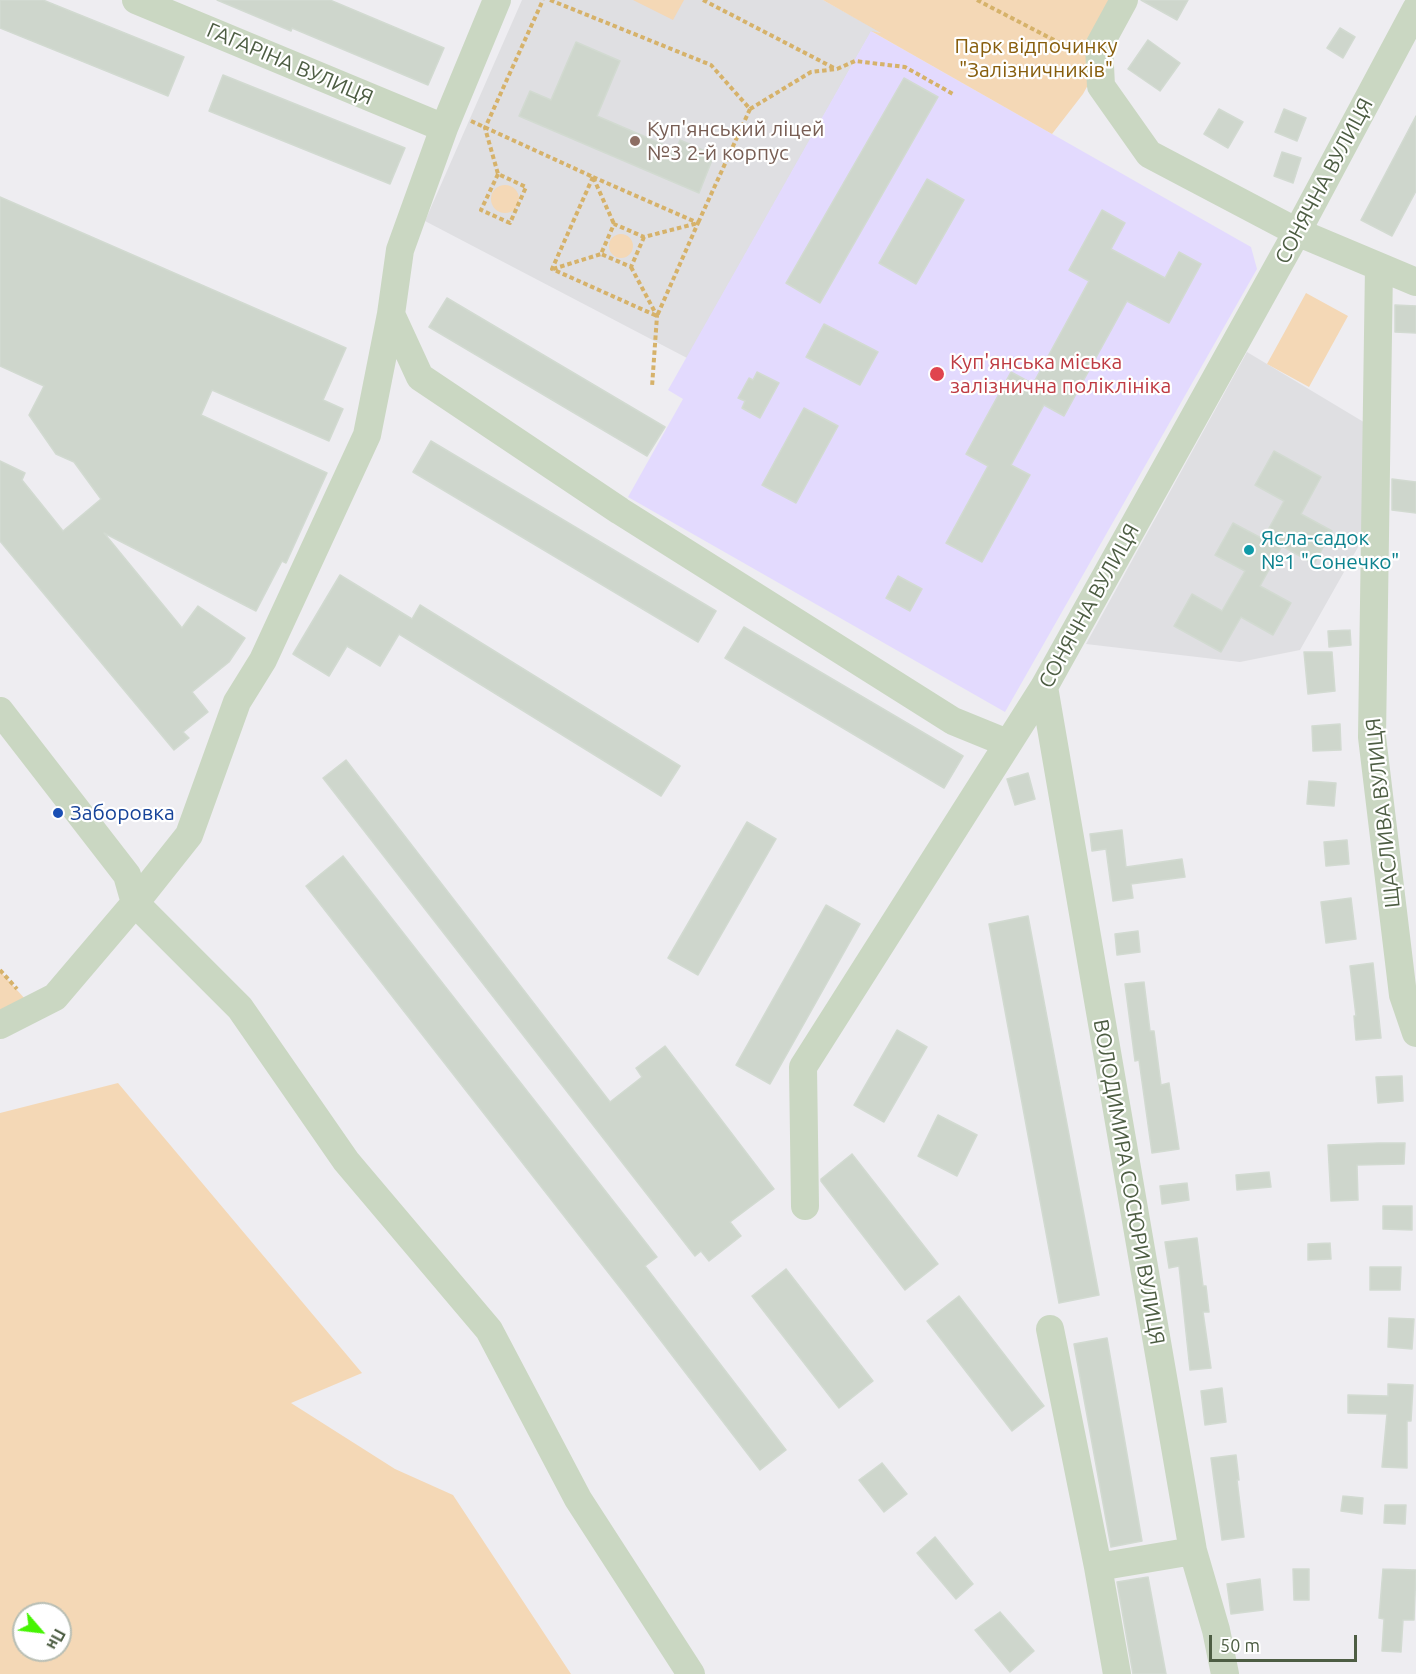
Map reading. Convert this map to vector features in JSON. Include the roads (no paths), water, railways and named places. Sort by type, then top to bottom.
[{"type":"street","name":"ГАГАРІНА ВУЛИЦЯ","points":[[136,0],[448,120]]},
{"type":"street","points":[[0,1025],[55,997],[189,835],[237,702],[263,660],[367,435],[391,314],[400,250],[448,120],[497,0]]},
{"type":"street","points":[[1124,0],[1099,46],[1101,86],[1149,154],[1297,232],[1416,282]]},
{"type":"street","name":"СОНЯЧНА ВУЛИЦЯ","points":[[805,1206],[803,1067],[1044,687],[1297,232],[1416,9]]},
{"type":"street","name":"ЩАСЛИВА ВУЛИЦЯ","points":[[1379,267],[1372,737],[1403,995],[1416,1033]]},
{"type":"street","points":[[391,314],[420,377],[620,511],[953,721],[1007,743]]},
{"type":"street","name":"ВОЛОДИМИРА СОСЮРИ ВУЛИЦЯ","points":[[1044,687],[1193,1551],[1216,1630],[1225,1674]]},
{"type":"street","points":[[0,711],[127,875],[135,903],[240,1008],[346,1161],[489,1330],[578,1499],[692,1674]]},
{"type":"street","points":[[1050,1329],[1117,1674]]},
{"type":"street","points":[[1098,1567],[1193,1551]]},
{"type":"place","name":"Куп'янський ліцей №3 2-й корпус","points":[[635,141]]},
{"type":"place","name":"Куп'янська міська залізнична поліклініка","points":[[937,374]]},
{"type":"place","name":"Ясла-садок №1 \"Сонечко\"","points":[[1249,550]]},
{"type":"place","name":"Заборовка","points":[[58,813]]},
{"type":"park label","name":"Парк відпочинку \"Залізничників\"","points":[[1036,58]]}]
